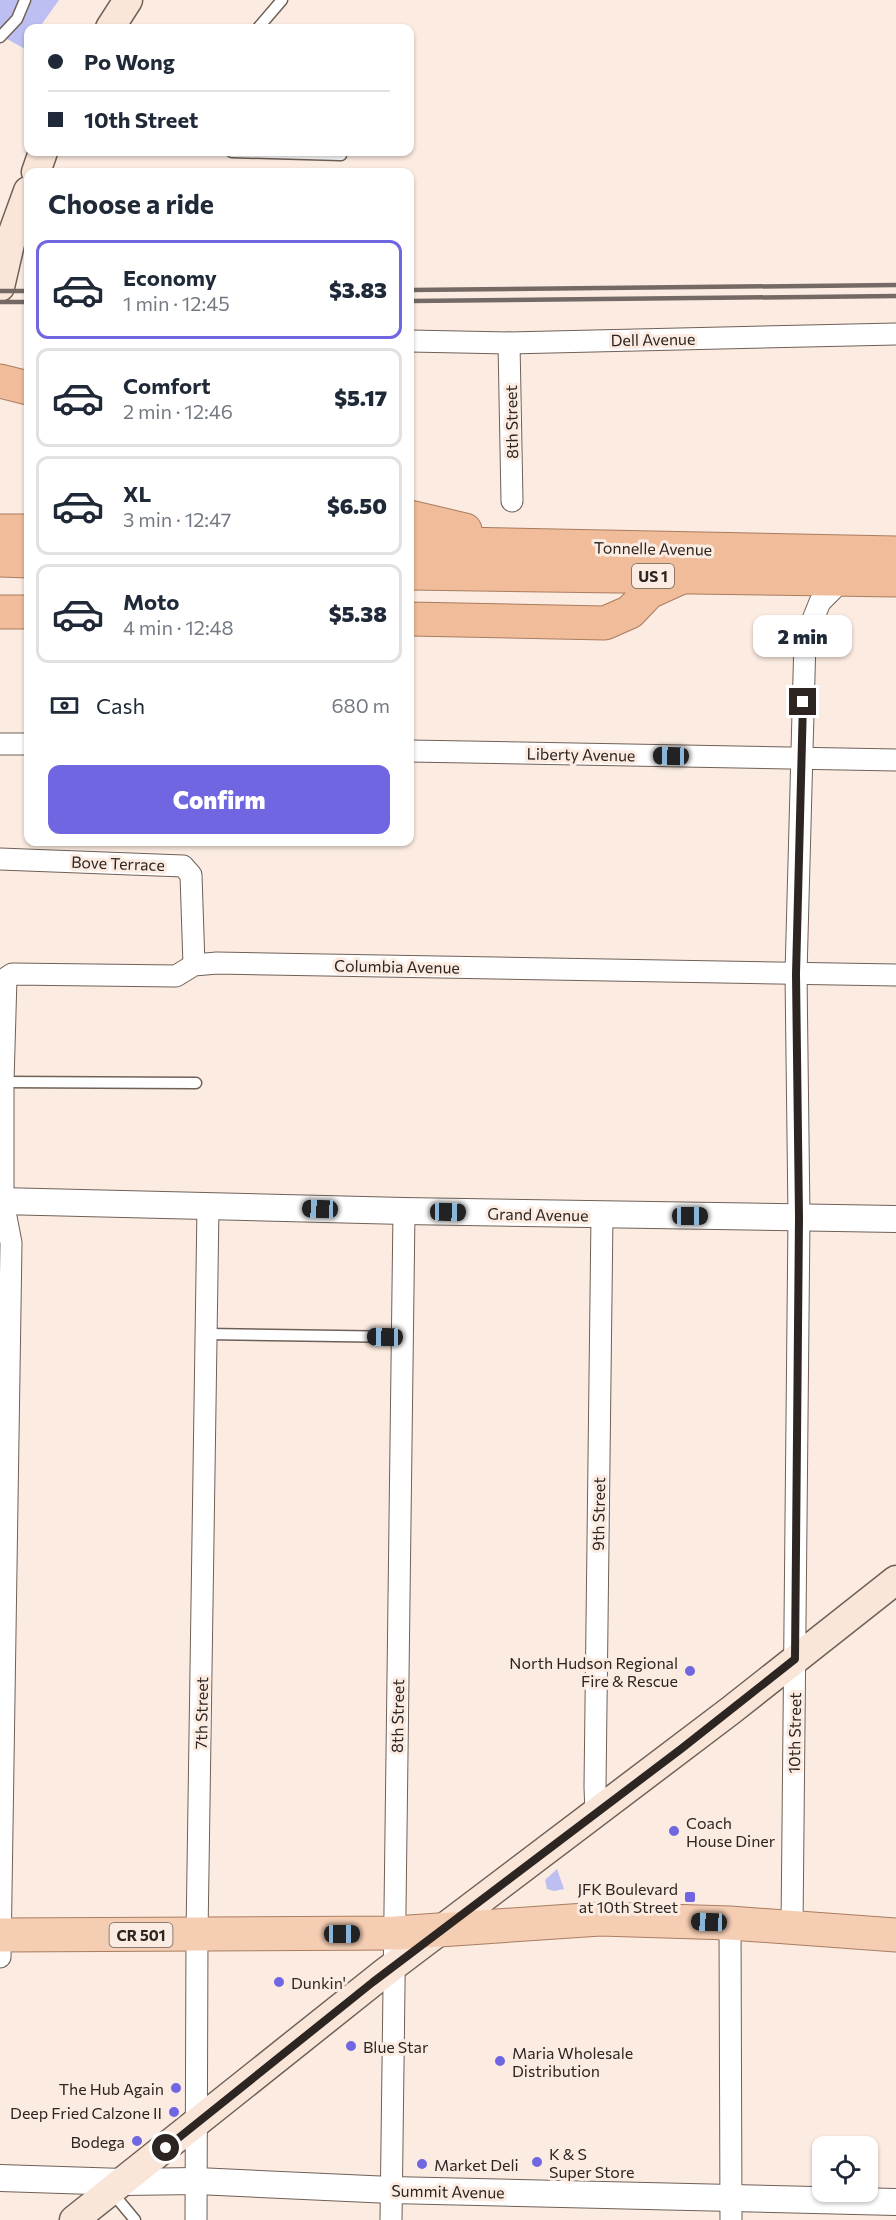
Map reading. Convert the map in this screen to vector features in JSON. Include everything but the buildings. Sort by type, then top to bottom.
[{"type":"highway","points":[[0,381],[24,387]]},
{"type":"highway","points":[[414,518],[449,527],[500,535],[537,545]]},
{"type":"highway","points":[[0,531],[24,531]]},
{"type":"highway","name":"Tonnelle Avenue","points":[[414,543],[896,553]]},
{"type":"highway","points":[[0,560],[24,561]]},
{"type":"highway","name":"Tonnelle Avenue","points":[[414,573],[896,580]]},
{"type":"highway","points":[[414,619],[605,623],[630,612],[649,592],[685,576]]},
{"type":"highway","points":[[0,612],[24,612]]},
{"type":"main road","points":[[113,24],[128,0]]},
{"type":"main road","points":[[0,287],[12,235],[24,203]]},
{"type":"main road","points":[[82,2217],[117,2186],[395,1965],[596,1813],[896,1580]]},
{"type":"main road","name":"CR 501","points":[[0,1935],[395,1933],[600,1919],[730,1923],[896,1935]]},
{"type":"street","name":"Dell Avenue","points":[[414,341],[509,343],[896,334]]},
{"type":"street","name":"8th Street","points":[[509,343],[512,501]]},
{"type":"street","name":"10th Street","points":[[792,1928],[799,1217],[796,974],[805,639],[820,602],[843,579]]},
{"type":"street","points":[[0,744],[24,744]]},
{"type":"street","name":"Liberty Avenue","points":[[414,751],[896,760]]},
{"type":"street","name":"Bove Terrace","points":[[0,859],[183,866],[191,874],[194,965]]},
{"type":"street","name":"Columbia Avenue","points":[[3,1082],[5,985],[6,978],[12,974],[176,976],[194,965],[217,963],[896,975]]},
{"type":"street","points":[[0,1957],[10,1243],[2,1201],[3,1082]]},
{"type":"street","name":"Grand Avenue","points":[[2,1201],[404,1212],[896,1219]]},
{"type":"street","name":"7th Street","points":[[196,2220],[197,1935],[208,1207]]},
{"type":"street","name":"8th Street","points":[[391,2220],[404,1212]]},
{"type":"street","name":"9th Street","points":[[596,1813],[602,1215]]},
{"type":"street","points":[[730,1923],[731,2209]]},
{"type":"street","name":"Summit Avenue","points":[[0,2178],[117,2186],[197,2181],[731,2209],[896,2202]]},
{"type":"lane","points":[[0,38],[17,19],[25,0]]},
{"type":"lane","points":[[261,24],[282,0]]},
{"type":"lane","points":[[3,1082],[196,1083]]},
{"type":"lane","points":[[206,1334],[402,1337]]},
{"type":"lane","points":[[117,2186],[135,2220]]},
{"type":"shaded area","points":[[0,0],[59,0],[42,24],[24,24],[24,48],[0,35]]},
{"type":"shaded area","points":[[557,1869],[564,1889],[554,1891],[547,1889],[545,1880]]},
{"type":"railway","points":[[414,290],[896,285]]},
{"type":"railway","points":[[0,291],[24,291]]},
{"type":"railway","points":[[414,301],[896,296]]},
{"type":"railway","points":[[0,302],[24,302]]},
{"type":"place","name":"North Hudson Regional Fire & Rescue","points":[[690,1671]]},
{"type":"place","name":"Coach House Diner","points":[[674,1831]]},
{"type":"place","name":"JFK Boulevard at 10th Street","points":[[690,1897]]},
{"type":"place","name":"Dunkin'","points":[[279,1982]]},
{"type":"place","name":"Blue Star","points":[[351,2046]]},
{"type":"place","name":"Maria Wholesale Distribution","points":[[500,2061]]},
{"type":"place","name":"The Hub Again","points":[[176,2088]]},
{"type":"place","name":"Deep Fried Calzone II","points":[[174,2112]]},
{"type":"place","name":"Bodega","points":[[137,2141]]},
{"type":"place","name":"K & S Super Store","points":[[537,2162]]},
{"type":"place","name":"Market Deli","points":[[422,2164]]},
{"type":"route","points":[[166,2148],[373,1982],[681,1749],[795,1659],[799,1217],[796,974],[803,702]]}]
